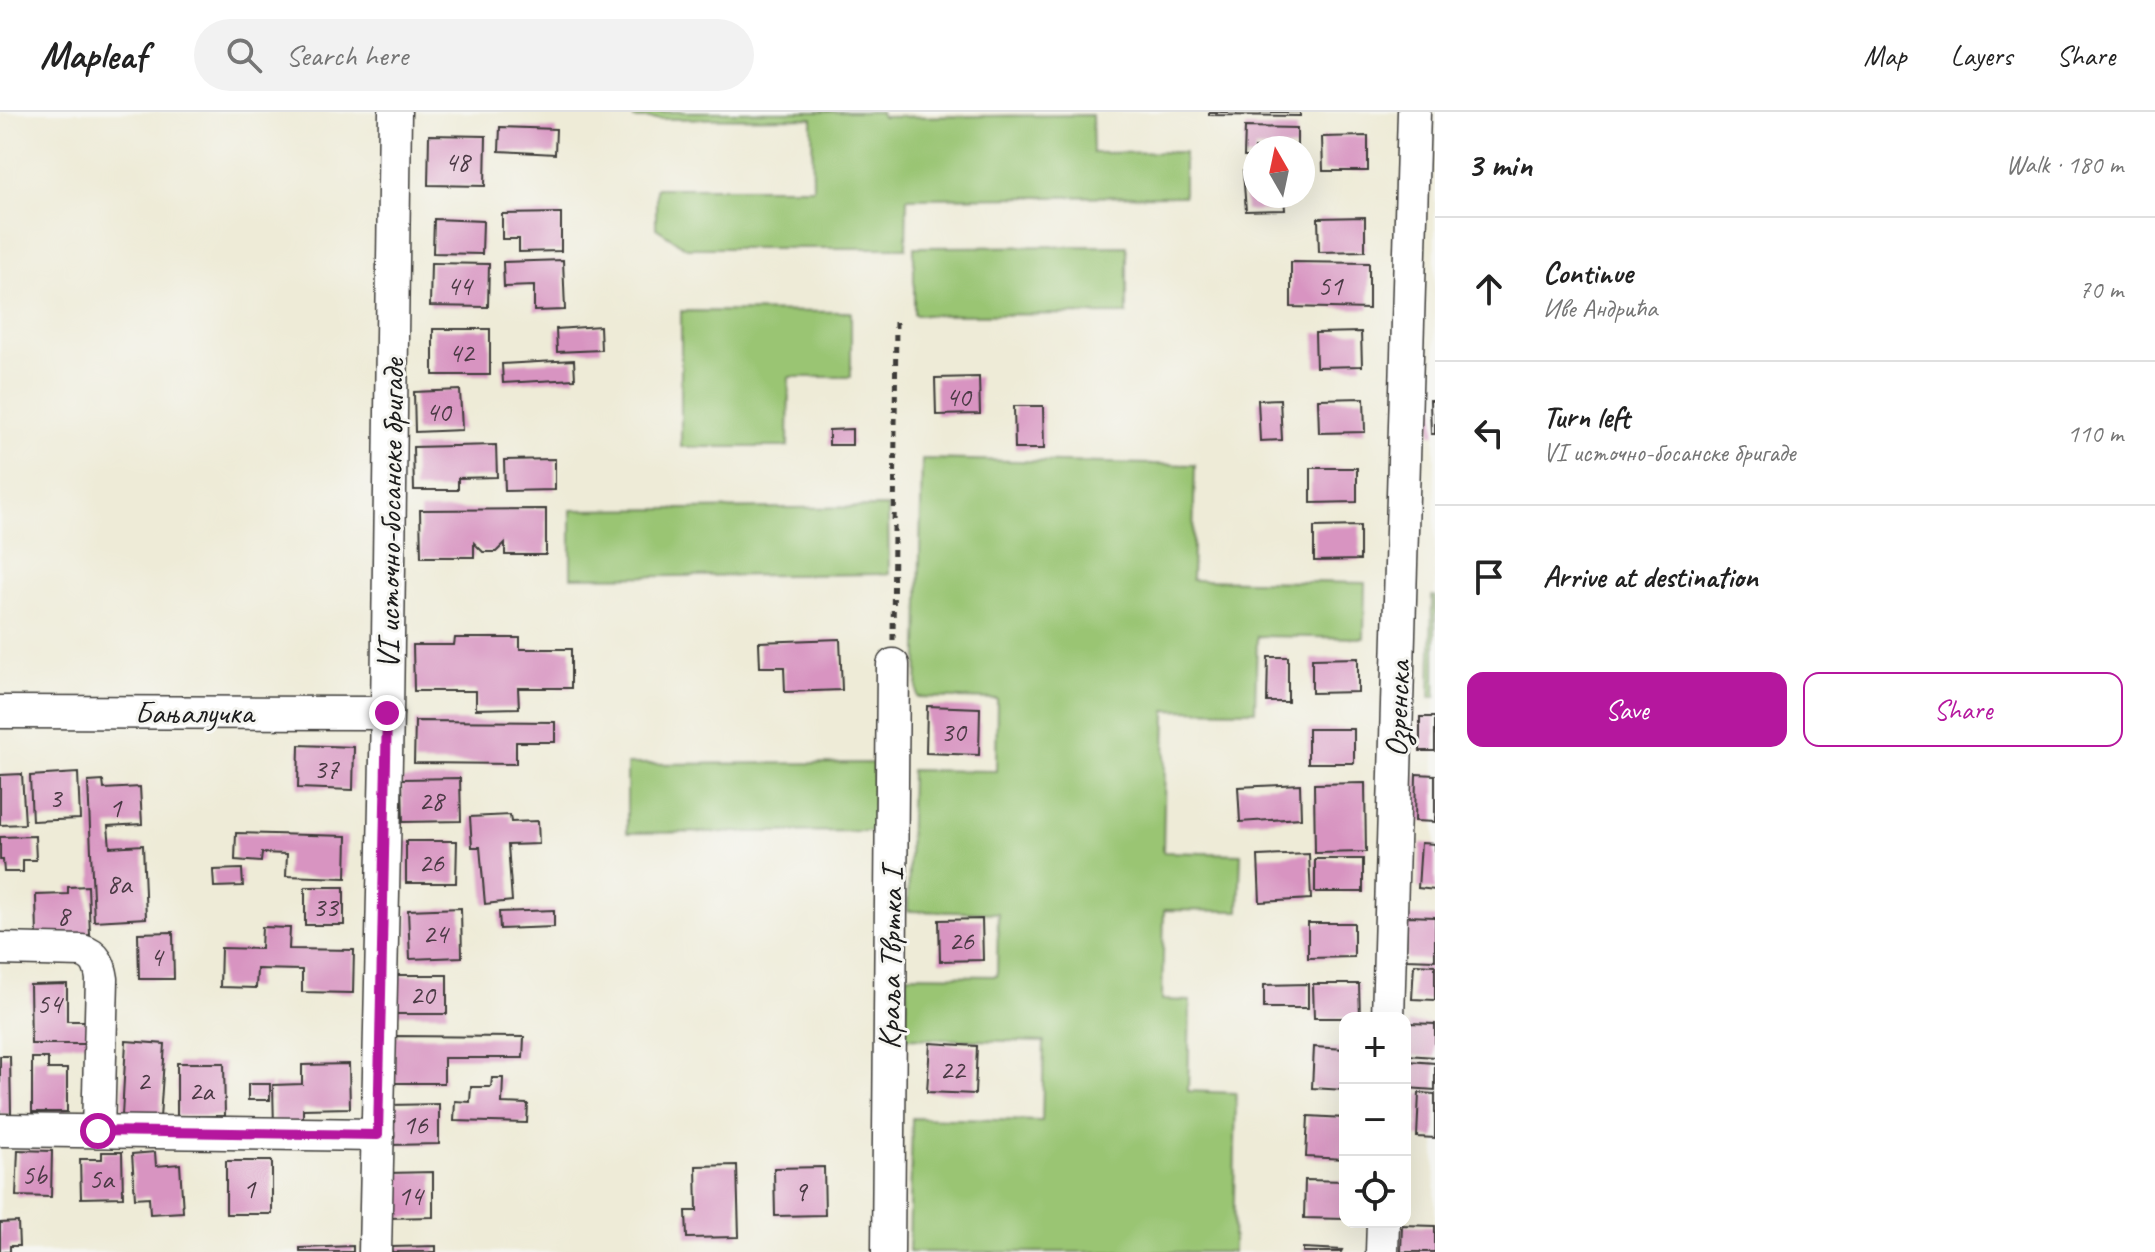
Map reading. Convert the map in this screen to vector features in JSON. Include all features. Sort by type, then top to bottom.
[{"type":"street","name":"VI источно-босанске бригаде","points":[[375,1252],[387,713],[395,112]]},
{"type":"street","name":"Озренска","points":[[1388,1012],[1414,112]]},
{"type":"street","name":"Краља Твртка I","points":[[888,1252],[893,665]]},
{"type":"street","name":"Бањалучка","points":[[0,712],[387,713]]},
{"type":"street","points":[[0,949],[82,951],[90,953],[97,960],[102,979],[98,1131]]},
{"type":"street","points":[[0,1130],[378,1135]]},
{"type":"street","points":[[1382,1252],[1383,1228]]},
{"type":"path","points":[[893,665],[896,321]]},
{"type":"green space","points":[[634,112],[881,112],[882,117],[1092,115],[1093,153],[1184,152],[1184,196],[907,198],[906,248],[687,248],[656,228],[656,188],[813,188],[812,118],[634,119]]},
{"type":"green space","points":[[1127,246],[1127,314],[914,315],[914,247]]},
{"type":"green space","points":[[681,311],[851,312],[851,377],[789,377],[788,447],[681,447]]},
{"type":"green space","points":[[922,459],[1195,465],[1192,580],[1365,583],[1364,638],[1257,636],[1255,711],[1166,710],[1163,852],[1241,854],[1239,911],[1164,910],[1162,1000],[1190,1001],[1188,1091],[1236,1093],[1233,1252],[909,1252],[912,1118],[1042,1121],[1044,1042],[906,1038],[907,975],[997,976],[998,913],[908,911],[911,770],[996,771],[997,699],[917,697]]},
{"type":"green space","points":[[888,507],[889,574],[571,577],[571,510]]},
{"type":"green space","points":[[1432,596],[1435,596],[1435,697],[1430,697]]},
{"type":"green space","points":[[873,763],[874,831],[627,833],[627,764]]},
{"type":"building","points":[[1209,112],[1300,112],[1300,116],[1209,115]]},
{"type":"building","points":[[500,127],[556,129],[555,154],[499,151]]},
{"type":"building","points":[[1245,127],[1297,128],[1297,136],[1245,136]]},
{"type":"building","points":[[429,135],[486,136],[485,186],[428,185]]},
{"type":"building","points":[[1368,136],[1368,171],[1323,171],[1322,137]]},
{"type":"building","points":[[1246,208],[1285,210],[1246,211]]},
{"type":"building","points":[[561,213],[561,251],[519,252],[519,239],[502,239],[502,214]]},
{"type":"building","points":[[1365,217],[1365,251],[1319,252],[1318,218]]},
{"type":"building","points":[[434,219],[483,221],[482,254],[433,253]]},
{"type":"building","points":[[563,260],[565,310],[534,311],[534,286],[504,287],[503,262]]},
{"type":"building","points":[[1291,262],[1369,263],[1369,309],[1291,307]]},
{"type":"building","points":[[431,263],[489,264],[488,307],[430,306]]},
{"type":"building","points":[[600,326],[601,350],[557,352],[556,329]]},
{"type":"building","points":[[433,329],[490,329],[490,375],[433,375]]},
{"type":"building","points":[[1361,332],[1362,366],[1316,367],[1315,333]]},
{"type":"building","points":[[574,360],[575,379],[503,383],[502,364]]},
{"type":"building","points":[[979,377],[980,414],[936,415],[935,378]]},
{"type":"building","points":[[460,390],[462,430],[415,432],[414,392]]},
{"type":"building","points":[[1364,398],[1365,432],[1319,433],[1318,399]]},
{"type":"building","points":[[1280,399],[1282,440],[1260,441],[1258,400]]},
{"type":"building","points":[[1430,400],[1435,400],[1435,434],[1431,434]]},
{"type":"building","points":[[1014,406],[1043,406],[1044,449],[1015,449]]},
{"type":"building","points":[[852,429],[852,445],[829,445],[829,430]]},
{"type":"building","points":[[496,445],[497,477],[458,478],[458,490],[414,490],[413,447]]},
{"type":"building","points":[[555,459],[555,490],[505,491],[504,460]]},
{"type":"building","points":[[1311,468],[1357,468],[1357,502],[1311,503]]},
{"type":"building","points":[[546,509],[546,555],[505,555],[505,543],[496,552],[483,552],[474,543],[474,557],[421,557],[420,510]]},
{"type":"building","points":[[1360,526],[1360,560],[1314,561],[1314,527]]},
{"type":"building","points":[[455,638],[520,638],[520,649],[571,649],[571,688],[518,688],[519,708],[476,709],[476,691],[414,691],[413,645],[454,645]]},
{"type":"building","points":[[840,639],[842,690],[785,692],[784,667],[760,667],[759,642]]},
{"type":"building","points":[[1268,657],[1288,657],[1288,702],[1267,702]]},
{"type":"building","points":[[1358,658],[1358,692],[1312,693],[1312,659]]},
{"type":"building","points":[[927,706],[980,708],[979,755],[926,753]]},
{"type":"building","points":[[1420,717],[1435,717],[1435,751],[1420,751]]},
{"type":"building","points":[[415,721],[555,722],[555,742],[516,742],[516,764],[414,763]]},
{"type":"building","points":[[1308,729],[1354,729],[1354,763],[1308,763]]},
{"type":"building","points":[[299,745],[354,747],[353,790],[298,788]]},
{"type":"building","points":[[78,773],[80,819],[32,821],[30,776]]},
{"type":"building","points":[[22,774],[25,824],[0,825],[0,775]]},
{"type":"building","points":[[1416,774],[1435,775],[1435,822],[1415,821]]},
{"type":"building","points":[[460,778],[461,821],[403,822],[402,779]]},
{"type":"building","points":[[103,781],[104,789],[140,787],[142,824],[108,826],[110,847],[143,845],[146,918],[94,921],[88,782]]},
{"type":"building","points":[[1365,783],[1366,852],[1315,853],[1314,784]]},
{"type":"building","points":[[1300,784],[1301,818],[1240,822],[1238,787]]},
{"type":"building","points":[[510,815],[511,822],[538,821],[539,844],[508,845],[512,901],[485,904],[480,847],[472,847],[470,817]]},
{"type":"building","points":[[236,833],[347,836],[346,878],[286,876],[287,854],[262,853],[261,862],[235,860]]},
{"type":"building","points":[[35,836],[36,860],[23,860],[23,872],[4,872],[3,860],[0,860],[0,837]]},
{"type":"building","points":[[406,841],[457,841],[456,883],[406,883]]},
{"type":"building","points":[[1421,843],[1435,844],[1435,890],[1418,888]]},
{"type":"building","points":[[1309,854],[1311,899],[1260,902],[1258,856]]},
{"type":"building","points":[[1315,859],[1363,859],[1363,892],[1315,892]]},
{"type":"building","points":[[242,869],[243,886],[214,887],[213,870]]},
{"type":"building","points":[[88,886],[90,935],[37,937],[36,895],[68,894],[68,887]]},
{"type":"building","points":[[305,887],[344,887],[344,925],[305,925]]},
{"type":"building","points":[[461,908],[462,957],[410,959],[408,910]]},
{"type":"building","points":[[554,910],[554,927],[500,929],[499,912]]},
{"type":"building","points":[[1407,916],[1435,917],[1435,960],[1406,959]]},
{"type":"building","points":[[982,919],[983,960],[940,961],[939,920]]},
{"type":"building","points":[[1308,923],[1354,923],[1354,957],[1308,958]]},
{"type":"building","points":[[262,927],[290,928],[289,949],[354,950],[353,993],[302,992],[302,970],[257,969],[256,988],[220,987],[221,948],[261,949]]},
{"type":"building","points":[[173,932],[174,979],[139,979],[138,933]]},
{"type":"building","points":[[1414,964],[1435,965],[1435,1000],[1412,999]]},
{"type":"building","points":[[397,975],[447,975],[447,1014],[396,1014]]},
{"type":"building","points":[[67,984],[67,1021],[91,1021],[91,1044],[31,1044],[30,985]]},
{"type":"building","points":[[1308,984],[1308,1008],[1264,1008],[1264,985]]},
{"type":"building","points":[[1313,984],[1359,984],[1360,1012],[1339,1012],[1339,1018],[1314,1018]]},
{"type":"building","points":[[1411,1023],[1435,1024],[1435,1057],[1411,1055]]},
{"type":"building","points":[[394,1036],[524,1037],[523,1058],[444,1058],[444,1083],[394,1083]]},
{"type":"building","points":[[126,1041],[165,1044],[160,1118],[122,1116]]},
{"type":"building","points":[[930,1043],[977,1046],[975,1094],[927,1092]]},
{"type":"building","points":[[1314,1047],[1339,1049],[1339,1090],[1312,1088]]},
{"type":"building","points":[[0,1056],[10,1056],[11,1114],[0,1114]]},
{"type":"building","points":[[32,1058],[48,1058],[48,1069],[67,1069],[67,1112],[32,1112]]},
{"type":"building","points":[[1411,1061],[1435,1063],[1435,1090],[1411,1088]]},
{"type":"building","points":[[177,1063],[224,1063],[225,1116],[177,1116]]},
{"type":"building","points":[[349,1064],[350,1108],[303,1109],[303,1128],[274,1128],[273,1085],[302,1084],[302,1065]]},
{"type":"building","points":[[492,1078],[503,1078],[502,1103],[528,1104],[527,1123],[454,1121],[455,1101],[470,1102],[471,1087],[491,1087]]},
{"type":"building","points":[[248,1084],[270,1084],[270,1100],[248,1100]]},
{"type":"building","points":[[1419,1093],[1435,1094],[1435,1138],[1417,1137]]},
{"type":"building","points":[[439,1104],[439,1144],[390,1145],[390,1105]]},
{"type":"building","points":[[1308,1116],[1339,1118],[1339,1159],[1306,1157]]},
{"type":"building","points":[[18,1150],[52,1151],[51,1197],[16,1196]]},
{"type":"building","points":[[102,1152],[122,1152],[123,1197],[81,1198],[80,1159],[102,1159]]},
{"type":"building","points":[[155,1152],[156,1166],[180,1164],[183,1212],[150,1214],[149,1197],[135,1198],[132,1154]]},
{"type":"building","points":[[226,1161],[272,1161],[272,1214],[226,1214]]},
{"type":"building","points":[[737,1165],[739,1237],[687,1238],[686,1211],[697,1211],[696,1166]]},
{"type":"building","points":[[824,1167],[825,1215],[775,1216],[774,1168]]},
{"type":"building","points":[[433,1172],[433,1217],[387,1218],[387,1173]]},
{"type":"building","points":[[1305,1180],[1339,1181],[1339,1219],[1304,1218]]},
{"type":"building","points":[[18,1222],[19,1246],[10,1246],[10,1252],[0,1252],[0,1223]]},
{"type":"building","points":[[1435,1226],[1435,1252],[1401,1252],[1402,1228]]},
{"type":"building","points":[[353,1246],[353,1252],[300,1252],[300,1248]]},
{"type":"building","points":[[436,1246],[436,1252],[392,1252],[391,1247]]},
{"type":"building","points":[[1303,1248],[1342,1250],[1303,1252]]},
{"type":"route","points":[[98,1131],[378,1135],[387,713]]}]
